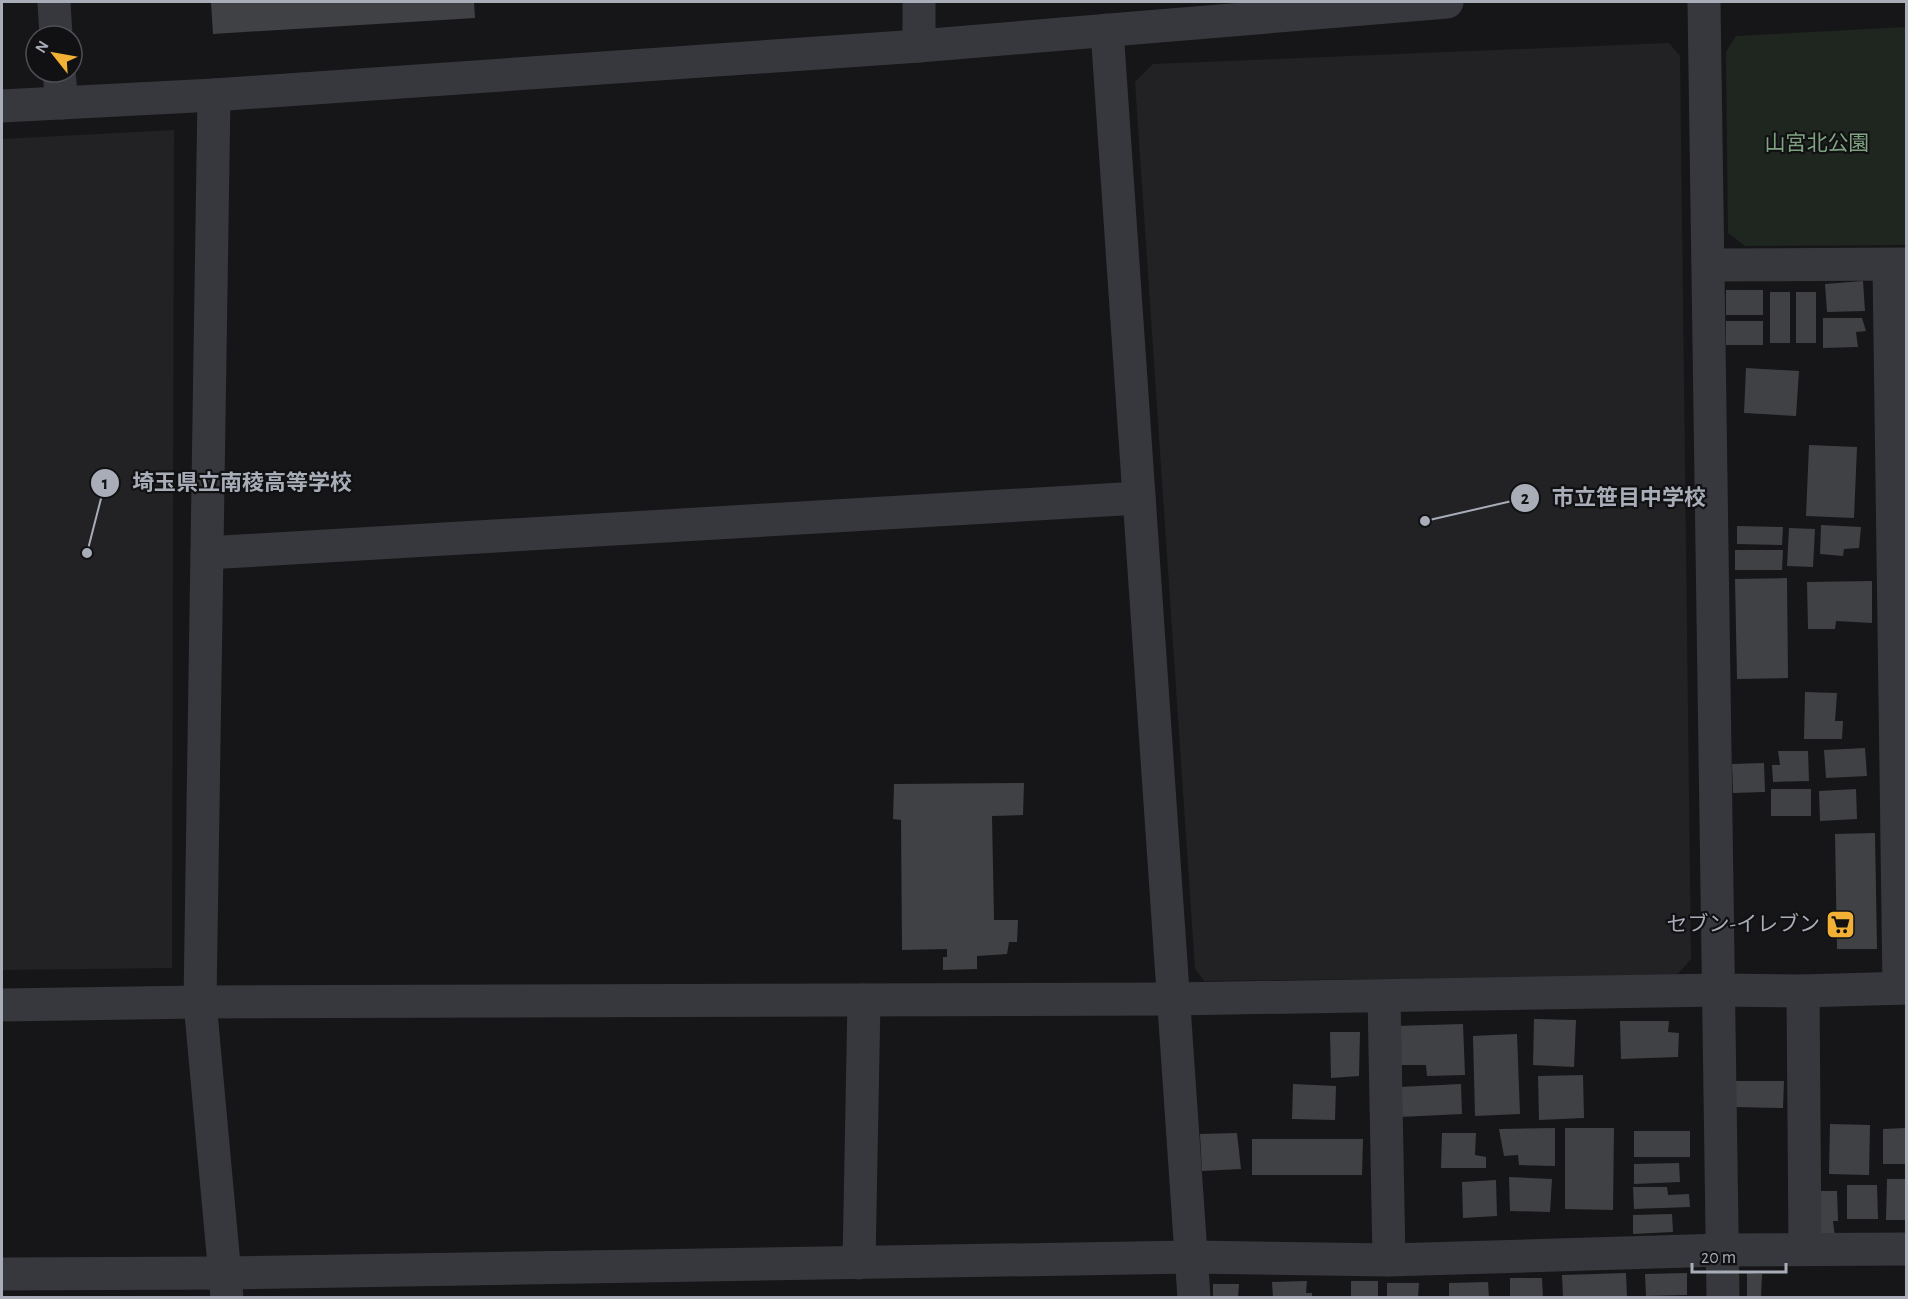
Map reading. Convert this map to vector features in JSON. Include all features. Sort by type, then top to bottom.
[{"type":"street","points":[[54,2],[55,24]]},
{"type":"street","points":[[919,2],[919,46]]},
{"type":"street","points":[[2,106],[61,88],[214,96],[919,46],[1447,2]]},
{"type":"street","points":[[1704,2],[1723,1298]]},
{"type":"street","points":[[1107,30],[1194,1298]]},
{"type":"street","points":[[214,96],[200,1002],[226,1285]]},
{"type":"street","points":[[2,1005],[200,1002],[1173,999],[1718,990],[1803,991],[1903,987],[1898,265],[1709,264]]},
{"type":"street","points":[[207,553],[1139,498]]},
{"type":"street","points":[[1803,991],[1805,1249]]},
{"type":"street","points":[[1384,996],[1389,1260]]},
{"type":"street","points":[[859,1263],[864,1000]]},
{"type":"street","points":[[2,1274],[226,1285],[859,1263],[1191,1257],[1389,1260],[1722,1250],[1906,1249]]},
{"type":"shaded area","points":[[1669,43],[1680,56],[1691,959],[1676,976],[1204,981],[1195,969],[1135,82],[1153,64]]},
{"type":"shaded area","points":[[174,130],[172,968],[2,970],[2,139]]},
{"type":"green space","name":"山宮北公園","points":[[1906,27],[1906,245],[1745,246],[1728,233],[1726,52],[1736,36]]},
{"type":"building","points":[[211,2],[474,2],[475,18],[213,34]]},
{"type":"building","points":[[1863,281],[1865,311],[1827,312],[1825,284]]},
{"type":"building","points":[[1726,290],[1763,290],[1763,315],[1726,315]]},
{"type":"building","points":[[1770,292],[1790,292],[1790,343],[1770,343]]},
{"type":"building","points":[[1796,292],[1816,292],[1816,343],[1796,343]]},
{"type":"building","points":[[1823,318],[1862,318],[1866,331],[1856,332],[1858,347],[1823,348]]},
{"type":"building","points":[[1726,321],[1763,321],[1763,345],[1726,345]]},
{"type":"building","points":[[1746,368],[1799,371],[1796,416],[1744,413]]},
{"type":"building","points":[[1809,445],[1857,447],[1854,518],[1806,516]]},
{"type":"building","points":[[1821,525],[1861,527],[1859,548],[1844,549],[1843,556],[1820,554]]},
{"type":"building","points":[[1737,526],[1783,527],[1782,545],[1737,544]]},
{"type":"building","points":[[1789,528],[1815,529],[1813,567],[1787,566]]},
{"type":"building","points":[[1735,550],[1783,550],[1782,570],[1735,570]]},
{"type":"building","points":[[1787,578],[1788,678],[1737,679],[1735,579]]},
{"type":"building","points":[[1872,581],[1872,623],[1836,621],[1835,629],[1808,629],[1807,582]]},
{"type":"building","points":[[1805,692],[1837,693],[1835,721],[1843,721],[1842,739],[1804,739]]},
{"type":"building","points":[[1865,748],[1867,776],[1826,778],[1824,750]]},
{"type":"building","points":[[1778,751],[1808,751],[1809,781],[1773,782],[1772,765],[1780,765]]},
{"type":"building","points":[[1764,763],[1765,792],[1733,793],[1732,764]]},
{"type":"building","points":[[1024,783],[1023,815],[992,816],[994,920],[1018,920],[1017,942],[1009,942],[1007,954],[977,956],[977,969],[943,970],[943,957],[947,957],[947,949],[902,950],[901,820],[893,819],[894,784]]},
{"type":"building","points":[[1771,789],[1811,789],[1811,816],[1771,816]]},
{"type":"building","points":[[1856,789],[1857,819],[1820,821],[1819,791]]},
{"type":"building","points":[[1875,833],[1877,949],[1837,949],[1835,834]]},
{"type":"building","points":[[1534,1019],[1576,1020],[1574,1067],[1533,1065]]},
{"type":"building","points":[[1620,1021],[1669,1021],[1668,1032],[1679,1033],[1678,1057],[1621,1059]]},
{"type":"building","points":[[1463,1024],[1465,1075],[1427,1076],[1426,1065],[1396,1065],[1395,1026]]},
{"type":"building","points":[[1330,1032],[1360,1032],[1359,1076],[1331,1078]]},
{"type":"building","points":[[1517,1034],[1520,1114],[1475,1116],[1473,1036]]},
{"type":"building","points":[[1583,1075],[1584,1118],[1539,1120],[1538,1076]]},
{"type":"building","points":[[1736,1081],[1784,1081],[1783,1108],[1735,1107]]},
{"type":"building","points":[[1293,1084],[1336,1086],[1335,1120],[1292,1119]]},
{"type":"building","points":[[1461,1084],[1462,1114],[1400,1117],[1399,1087]]},
{"type":"building","points":[[1830,1124],[1870,1125],[1869,1175],[1829,1174]]},
{"type":"building","points":[[1555,1128],[1555,1166],[1519,1165],[1518,1155],[1504,1156],[1499,1129]]},
{"type":"building","points":[[1565,1128],[1614,1128],[1613,1210],[1565,1209]]},
{"type":"building","points":[[1906,1128],[1906,1164],[1883,1164],[1883,1129]]},
{"type":"building","points":[[1634,1131],[1690,1131],[1690,1157],[1634,1157]]},
{"type":"building","points":[[1237,1133],[1241,1169],[1202,1171],[1200,1134]]},
{"type":"building","points":[[1442,1133],[1476,1133],[1475,1155],[1486,1157],[1486,1168],[1441,1168]]},
{"type":"building","points":[[1252,1139],[1363,1139],[1362,1175],[1252,1175]]},
{"type":"building","points":[[1679,1163],[1680,1182],[1634,1184],[1634,1164]]},
{"type":"building","points":[[1509,1177],[1552,1179],[1550,1212],[1510,1211]]},
{"type":"building","points":[[1887,1179],[1906,1179],[1906,1220],[1886,1220]]},
{"type":"building","points":[[1496,1180],[1497,1216],[1463,1218],[1462,1182]]},
{"type":"building","points":[[1847,1185],[1877,1185],[1878,1219],[1847,1219]]},
{"type":"building","points":[[1633,1187],[1667,1187],[1668,1195],[1689,1194],[1690,1207],[1634,1209]]},
{"type":"building","points":[[1813,1191],[1837,1191],[1838,1221],[1833,1221],[1835,1237],[1814,1238]]},
{"type":"building","points":[[1672,1214],[1673,1232],[1633,1234],[1633,1215]]},
{"type":"building","points":[[1626,1273],[1627,1298],[1563,1298],[1562,1275]]},
{"type":"building","points":[[1687,1273],[1687,1295],[1646,1296],[1645,1274]]},
{"type":"building","points":[[1747,1273],[1762,1274],[1761,1298],[1747,1298]]},
{"type":"building","points":[[1510,1278],[1542,1278],[1543,1298],[1510,1298]]},
{"type":"building","points":[[1307,1281],[1306,1293],[1312,1293],[1312,1298],[1273,1298],[1272,1282]]},
{"type":"building","points":[[1351,1281],[1378,1281],[1378,1298],[1351,1298]]},
{"type":"building","points":[[1488,1282],[1489,1298],[1449,1298],[1449,1283]]},
{"type":"building","points":[[1387,1283],[1419,1283],[1418,1298],[1387,1298]]},
{"type":"building","points":[[1213,1284],[1239,1284],[1238,1298],[1213,1298]]},
{"type":"place","name":"市立笹目中学校","points":[[1425,521]]},
{"type":"place","name":"埼玉県立南稜高等学校","points":[[87,553]]},
{"type":"place","name":"セブン-イレブン","points":[[1841,924]]}]
